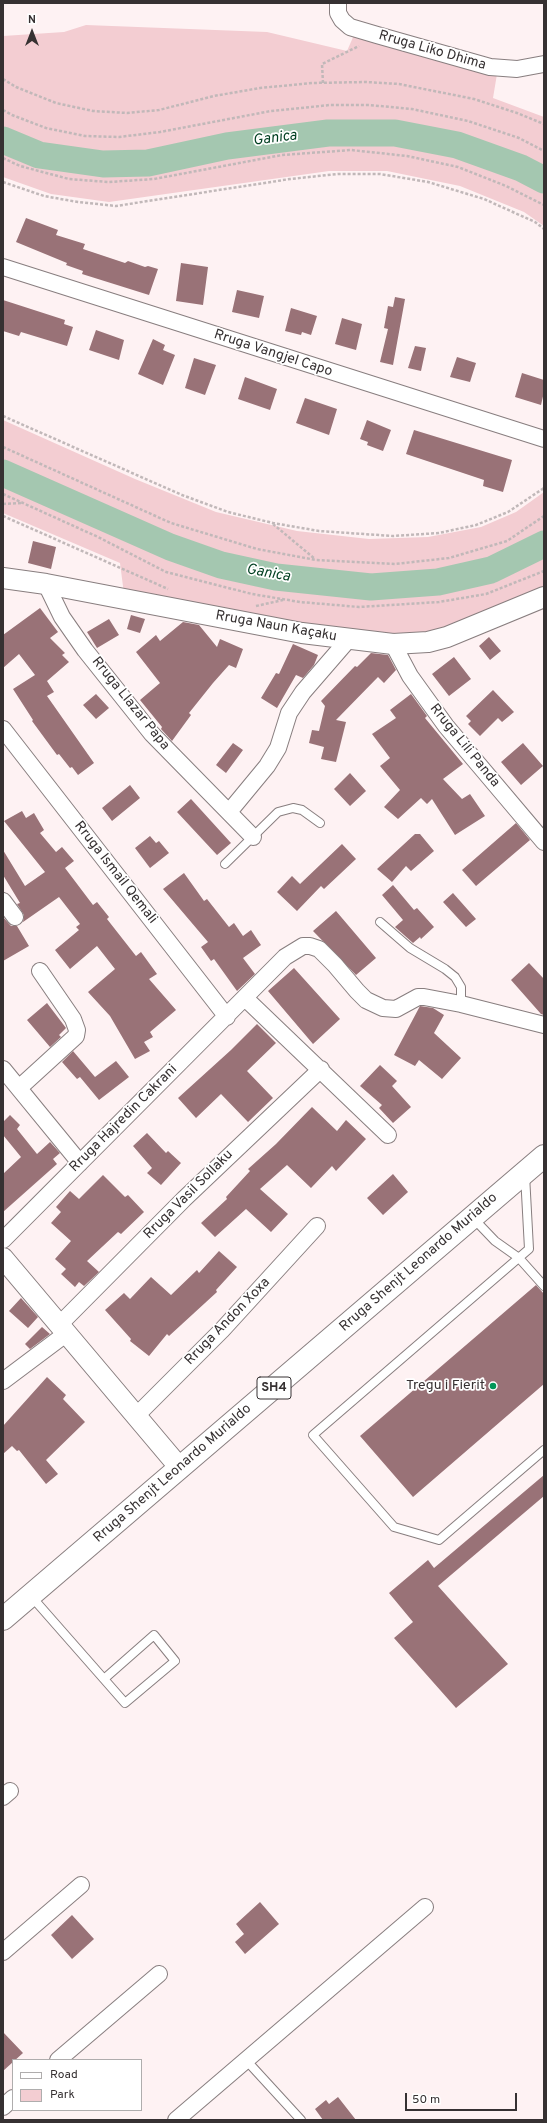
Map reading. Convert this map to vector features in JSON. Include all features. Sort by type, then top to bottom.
[{"type":"main road","name":"Rruga Shenjt Leonardo Murialdo","points":[[3,1619],[544,1156]]},
{"type":"street","name":"Rruga Liko Dhima","points":[[338,3],[338,13],[342,20],[350,27],[377,35],[490,67],[517,69],[544,64]]},
{"type":"street","name":"Rruga Vangjel Capo","points":[[3,267],[544,439]]},
{"type":"street","name":"Rruga Naun Kaçaku","points":[[3,578],[46,584],[302,634],[393,644],[428,642],[447,637],[544,596]]},
{"type":"street","name":"Rruga Llazar Papa","points":[[46,584],[62,617],[107,679],[162,744],[254,837]]},
{"type":"street","points":[[228,812],[268,766],[278,748],[289,714],[303,692],[348,640]]},
{"type":"street","name":"Rruga Lili Panda","points":[[393,644],[410,676],[446,726],[544,842]]},
{"type":"street","name":"Rruga Ismail Qemali","points":[[3,729],[227,1017]]},
{"type":"street","points":[[3,901],[15,917]]},
{"type":"street","name":"Rruga Hajredin Cakrani","points":[[3,1240],[295,950],[310,946],[319,949],[366,1000],[383,1008],[396,1009],[418,997],[461,1004],[544,1025]]},
{"type":"street","points":[[19,1088],[76,1036],[77,1030],[73,1019],[40,971]]},
{"type":"street","points":[[245,998],[321,1069],[388,1135]]},
{"type":"street","points":[[3,1069],[80,1163]]},
{"type":"street","name":"Rruga Vasil Sollaku","points":[[3,1381],[64,1328],[184,1199],[321,1069]]},
{"type":"street","name":"Rruga Andon Xoxa","points":[[136,1416],[222,1330],[317,1226]]},
{"type":"street","points":[[3,1258],[64,1328],[180,1468]]},
{"type":"street","points":[[3,1952],[81,1885]]},
{"type":"street","points":[[184,2117],[246,2060],[425,1907]]},
{"type":"street","points":[[59,2059],[159,1974]]},
{"type":"street","points":[[3,2107],[12,2099]]},
{"type":"lane","points":[[225,864],[254,837],[271,818],[285,809],[293,808],[302,810],[320,823]]},
{"type":"lane","points":[[380,922],[410,948],[455,977],[461,987],[461,1004]]},
{"type":"lane","points":[[525,1173],[529,1249],[313,1435],[394,1527],[438,1540],[544,1450]]},
{"type":"lane","points":[[472,1217],[495,1241],[519,1258],[544,1286]]},
{"type":"lane","points":[[30,1595],[125,1703],[175,1661],[154,1635],[104,1679]]},
{"type":"lane","points":[[246,2060],[301,2120]]},
{"type":"path","points":[[323,83],[322,64],[344,55],[377,35]]},
{"type":"path","points":[[3,79],[16,87],[56,103],[93,111],[127,113],[159,110],[214,96],[260,88],[323,83],[373,82],[437,90],[517,112],[544,124]]},
{"type":"path","points":[[3,110],[46,128],[85,136],[119,137],[160,132],[270,111],[330,105],[369,105],[412,109],[468,121],[519,138],[544,151]]},
{"type":"path","points":[[3,158],[20,166],[69,179],[109,182],[154,179],[282,155],[351,150],[407,156],[458,168],[506,186],[544,205]]},
{"type":"path","points":[[3,182],[44,196],[78,202],[116,206],[290,179],[338,174],[380,174],[428,182],[484,199],[535,222],[544,229]]},
{"type":"path","points":[[3,416],[182,495],[228,512],[273,523],[319,531],[393,536],[439,533],[476,525],[508,512],[544,488]]},
{"type":"path","points":[[3,447],[171,523],[256,549],[316,560],[395,564],[449,558],[507,541],[544,516]]},
{"type":"path","points":[[3,494],[98,537],[166,572],[252,594],[286,600],[359,607],[439,602],[486,594],[544,571]]},
{"type":"path","points":[[3,504],[23,503]]},
{"type":"path","points":[[3,516],[174,592]]},
{"type":"path","points":[[273,523],[316,560]]},
{"type":"path","points":[[252,607],[286,600]]},
{"type":"green space","points":[[86,25],[267,32],[347,51],[354,35],[497,74],[493,98],[544,117],[544,226],[524,212],[460,186],[387,171],[329,171],[109,202],[51,194],[3,177],[3,36],[64,32]]},
{"type":"green space","points":[[3,420],[135,479],[216,512],[297,531],[369,539],[428,537],[481,527],[516,512],[544,492],[544,586],[445,633],[351,636],[124,594],[120,563],[3,513]]},
{"type":"building","points":[[26,218],[58,230],[56,235],[85,244],[83,249],[125,263],[128,261],[145,267],[148,266],[158,269],[149,295],[82,274],[83,271],[66,265],[67,263],[16,242]]},
{"type":"building","points":[[181,263],[208,267],[203,305],[176,301]]},
{"type":"building","points":[[237,290],[264,296],[259,318],[232,312]]},
{"type":"building","points":[[395,297],[405,299],[393,365],[380,362],[388,329],[384,328],[388,306],[393,307]]},
{"type":"building","points":[[3,300],[65,320],[64,324],[73,327],[67,346],[21,332],[19,336],[3,331]]},
{"type":"building","points":[[291,308],[317,316],[311,335],[302,332],[301,335],[285,331]]},
{"type":"building","points":[[342,318],[362,324],[356,350],[335,344]]},
{"type":"building","points":[[96,330],[124,340],[119,360],[89,350]]},
{"type":"building","points":[[153,339],[165,345],[163,350],[175,355],[163,385],[138,374]]},
{"type":"building","points":[[415,346],[426,348],[421,371],[408,368]]},
{"type":"building","points":[[457,357],[476,363],[470,382],[450,377]]},
{"type":"building","points":[[194,358],[216,365],[205,395],[185,388]]},
{"type":"building","points":[[522,373],[544,380],[544,392],[541,405],[515,397]]},
{"type":"building","points":[[245,377],[277,389],[270,410],[238,399]]},
{"type":"building","points":[[305,398],[337,409],[329,435],[296,423]]},
{"type":"building","points":[[367,420],[391,430],[383,451],[367,445],[368,442],[360,439]]},
{"type":"building","points":[[414,430],[512,460],[503,492],[483,486],[484,480],[406,454]]},
{"type":"building","points":[[33,541],[56,547],[51,569],[28,563]]},
{"type":"building","points":[[40,608],[58,632],[50,638],[65,653],[62,655],[69,662],[47,681],[54,692],[47,696],[94,763],[78,775],[72,767],[70,768],[59,754],[57,755],[32,721],[33,720],[13,689],[35,675],[19,654],[3,668],[3,635]]},
{"type":"building","points":[[131,615],[145,619],[140,633],[127,629]]},
{"type":"building","points":[[109,619],[119,635],[97,648],[87,632]]},
{"type":"building","points":[[183,622],[199,625],[217,647],[220,639],[243,649],[236,668],[229,665],[213,683],[189,713],[191,715],[172,741],[161,729],[162,727],[140,700],[160,683],[136,652],[156,635],[160,641]]},
{"type":"building","points":[[489,637],[501,651],[490,660],[479,646]]},
{"type":"building","points":[[293,644],[318,655],[314,665],[303,678],[296,675],[277,708],[261,698],[276,673],[279,674]]},
{"type":"building","points":[[371,653],[388,655],[396,670],[384,683],[378,677],[336,720],[346,722],[336,762],[321,759],[324,747],[309,743],[312,730],[319,731],[325,706],[321,701],[355,666],[357,667]]},
{"type":"building","points":[[454,657],[471,679],[449,696],[432,674]]},
{"type":"building","points":[[493,690],[514,712],[502,722],[498,718],[480,736],[468,724],[471,721],[466,716]]},
{"type":"building","points":[[96,694],[109,708],[96,719],[83,705]]},
{"type":"building","points":[[411,694],[427,716],[425,718],[463,764],[443,779],[462,799],[470,794],[485,816],[455,835],[432,799],[427,804],[421,798],[398,819],[384,807],[400,790],[380,766],[390,758],[372,734],[396,718],[390,710]]},
{"type":"building","points":[[233,743],[243,750],[226,773],[216,765]]},
{"type":"building","points":[[523,743],[543,766],[521,785],[501,762]]},
{"type":"building","points":[[350,773],[366,791],[350,806],[334,789]]},
{"type":"building","points":[[130,785],[140,798],[112,821],[102,808]]},
{"type":"building","points":[[191,799],[231,843],[217,855],[177,812]]},
{"type":"building","points":[[22,811],[26,818],[34,813],[44,830],[40,833],[56,852],[62,847],[74,861],[65,868],[93,905],[97,902],[109,917],[107,919],[136,956],[141,952],[157,974],[149,979],[176,1010],[150,1032],[153,1037],[144,1042],[150,1051],[135,1059],[110,1016],[88,992],[115,969],[97,946],[70,969],[55,950],[79,930],[76,927],[80,924],[59,897],[23,922],[24,915],[17,904],[20,903],[3,875],[3,850],[25,886],[45,872],[4,821]]},
{"type":"building","points":[[516,823],[530,840],[476,886],[462,870]]},
{"type":"building","points":[[415,834],[420,834],[434,851],[411,871],[406,866],[392,882],[377,869]]},
{"type":"building","points":[[150,836],[156,843],[159,841],[169,853],[150,868],[135,848]]},
{"type":"building","points":[[342,844],[356,859],[324,889],[321,886],[297,911],[277,892],[292,876],[300,884]]},
{"type":"building","points":[[184,873],[204,901],[207,899],[229,927],[234,923],[243,936],[251,930],[261,945],[243,958],[255,974],[237,991],[214,959],[211,961],[201,947],[208,942],[163,889]]},
{"type":"building","points":[[393,885],[414,910],[417,908],[434,927],[421,939],[420,937],[413,943],[395,927],[403,920],[382,895]]},
{"type":"building","points":[[453,893],[476,919],[466,927],[443,902]]},
{"type":"building","points":[[336,911],[376,958],[356,975],[313,931]]},
{"type":"building","points":[[3,917],[11,926],[17,926],[29,946],[3,961]]},
{"type":"building","points":[[529,963],[544,979],[544,1015],[541,1014],[511,980]]},
{"type":"building","points":[[294,968],[340,1019],[313,1044],[268,991]]},
{"type":"building","points":[[47,1003],[66,1028],[59,1035],[61,1037],[50,1047],[27,1020]]},
{"type":"building","points":[[420,1006],[433,1008],[444,1015],[434,1033],[461,1058],[442,1079],[419,1060],[415,1066],[394,1055]]},
{"type":"building","points":[[257,1024],[276,1043],[247,1071],[273,1098],[248,1122],[221,1094],[196,1118],[178,1098],[231,1050]]},
{"type":"building","points":[[73,1051],[95,1077],[116,1061],[129,1077],[99,1100],[80,1077],[77,1079],[62,1062]]},
{"type":"building","points":[[380,1065],[397,1081],[392,1086],[411,1107],[393,1123],[379,1108],[382,1105],[360,1086]]},
{"type":"building","points":[[312,1107],[337,1131],[346,1120],[366,1139],[336,1171],[332,1166],[311,1188],[287,1165],[260,1189],[288,1214],[271,1232],[246,1209],[215,1237],[201,1223],[227,1199],[226,1197],[250,1171],[248,1169],[276,1144]]},
{"type":"building","points":[[10,1115],[20,1125],[17,1129],[37,1154],[50,1142],[60,1153],[53,1159],[57,1164],[3,1212],[3,1174],[21,1157],[3,1135],[3,1122]]},
{"type":"building","points":[[147,1133],[166,1153],[168,1151],[181,1163],[161,1185],[147,1173],[152,1168],[133,1146]]},
{"type":"building","points":[[393,1174],[408,1192],[383,1215],[367,1198]]},
{"type":"building","points":[[103,1175],[125,1197],[128,1195],[144,1212],[121,1234],[118,1232],[87,1261],[99,1272],[84,1286],[79,1282],[75,1287],[61,1274],[66,1269],[55,1259],[71,1241],[51,1223],[61,1212],[56,1207],[70,1191],[79,1199]]},
{"type":"building","points":[[219,1251],[237,1267],[216,1290],[217,1292],[169,1336],[167,1334],[149,1356],[130,1341],[131,1339],[105,1310],[124,1293],[130,1299],[151,1277],[171,1295],[197,1270],[199,1273]]},
{"type":"building","points":[[536,1285],[544,1294],[544,1384],[413,1497],[360,1436]]},
{"type":"building","points":[[21,1298],[38,1317],[28,1328],[9,1311]]},
{"type":"building","points":[[42,1327],[50,1334],[30,1349],[25,1344]]},
{"type":"building","points":[[47,1377],[66,1395],[63,1399],[85,1422],[46,1460],[58,1474],[46,1484],[19,1450],[17,1451],[12,1446],[3,1454],[3,1426]]},
{"type":"building","points":[[544,1475],[544,1496],[438,1586],[508,1664],[456,1708],[394,1638],[413,1622],[389,1593],[428,1560],[434,1568]]},
{"type":"building","points":[[260,1902],[279,1924],[245,1954],[235,1942],[244,1934],[236,1924]]},
{"type":"building","points":[[72,1915],[94,1939],[72,1959],[51,1935]]},
{"type":"building","points":[[3,2032],[23,2053],[16,2059],[12,2059],[12,2063],[3,2071]]},
{"type":"building","points":[[338,2097],[356,2120],[323,2120],[315,2109],[326,2100],[329,2104]]},
{"type":"waterway","name":"Ganica","points":[[3,140],[39,155],[103,164],[148,163],[227,146],[328,133],[395,133],[457,145],[521,168],[544,180]]},
{"type":"waterway","name":"Ganica","points":[[3,473],[170,547],[221,565],[276,577],[371,587],[438,582],[491,570],[544,544]]},
{"type":"place","name":"Tregu i Fierit","points":[[493,1386]]}]
